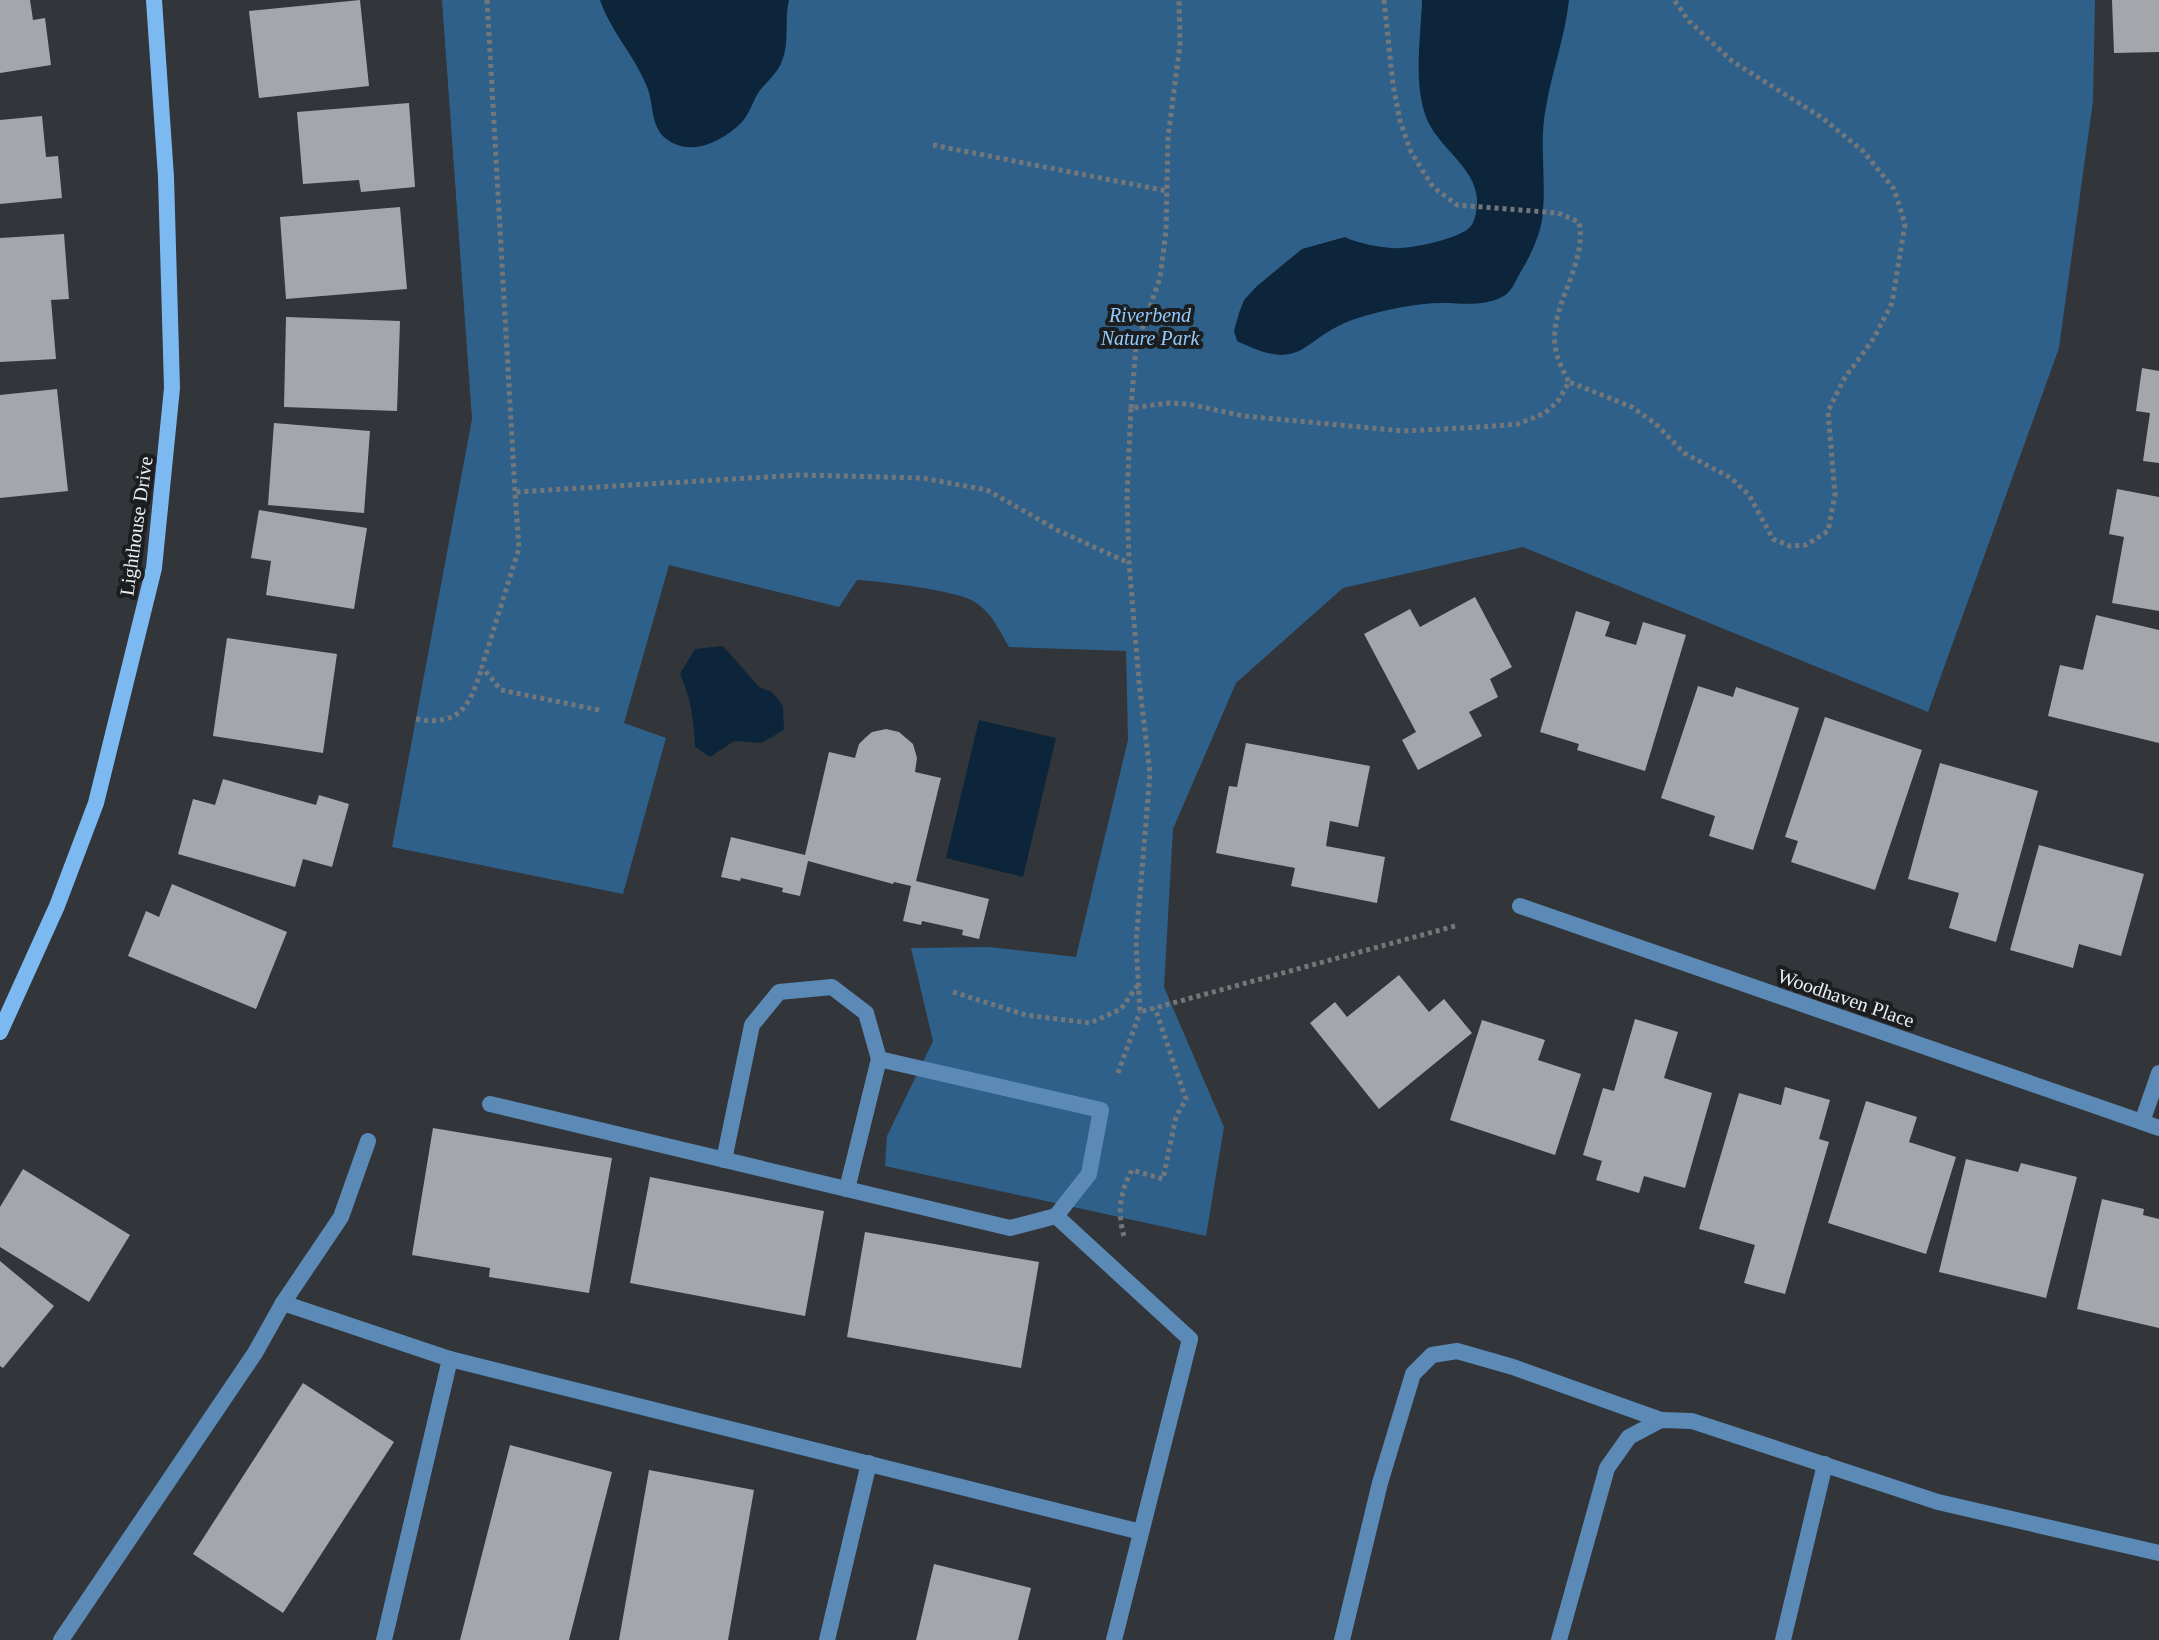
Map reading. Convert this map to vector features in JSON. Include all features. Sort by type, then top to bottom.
[{"type":"street","name":"Lighthouse Drive","points":[[0,1032],[6,1012],[57,906],[96,803],[154,568],[172,388],[166,177],[154,0]]},
{"type":"street","name":"Woodhaven Place","points":[[1520,906],[2159,1128]]},
{"type":"street","points":[[724,1160],[752,1025],[779,992],[832,987],[866,1013],[879,1059],[847,1189]]},
{"type":"street","points":[[490,1104],[1010,1228],[1056,1216],[1089,1174],[1101,1110],[879,1059]]},
{"type":"street","points":[[2142,1122],[2159,1073]]},
{"type":"street","points":[[61,1640],[255,1353],[283,1303],[341,1217],[368,1141]]},
{"type":"street","points":[[1056,1216],[1190,1339],[1114,1640]]},
{"type":"street","points":[[283,1303],[450,1359],[1141,1532]]},
{"type":"street","points":[[1342,1640],[1380,1483],[1413,1374],[1432,1355],[1457,1351],[1513,1367],[1661,1420],[1692,1421],[1938,1502],[2159,1553]]},
{"type":"street","points":[[384,1640],[450,1359]]},
{"type":"street","points":[[1559,1640],[1607,1468],[1629,1437],[1661,1420]]},
{"type":"street","points":[[827,1640],[869,1463]]},
{"type":"street","points":[[1783,1640],[1825,1464]]},
{"type":"path","points":[[416,719],[436,723],[454,717],[472,698],[519,548],[487,0]]},
{"type":"path","points":[[1118,1073],[1140,1012],[1136,942],[1150,773],[1129,563],[1127,496],[1131,408],[1136,346],[1160,278],[1166,231],[1168,137],[1180,45],[1179,0]]},
{"type":"path","points":[[1384,0],[1400,121],[1411,152],[1433,187],[1457,205],[1558,213],[1574,217],[1579,222],[1581,230],[1577,257],[1557,323],[1555,344],[1558,360],[1569,382],[1632,407],[1656,424],[1684,453],[1731,478],[1749,495],[1773,539],[1790,546],[1806,545],[1828,531],[1835,495],[1828,411],[1844,379],[1874,338],[1892,303],[1905,224],[1894,189],[1863,151],[1821,117],[1732,61],[1689,21],[1674,0]]},
{"type":"path","points":[[933,145],[1167,191]]},
{"type":"path","points":[[1131,408],[1188,404],[1244,416],[1404,431],[1482,427],[1518,424],[1545,413],[1558,401],[1569,382]]},
{"type":"path","points":[[515,492],[800,475],[922,478],[987,490],[1059,531],[1129,563]]},
{"type":"path","points":[[482,667],[501,690],[599,710]]},
{"type":"path","points":[[1140,1012],[1455,926]]},
{"type":"path","points":[[953,992],[1026,1015],[1090,1023],[1121,1009],[1137,985]]},
{"type":"path","points":[[1113,1269],[1137,1246],[1123,1236],[1119,1208],[1124,1185],[1132,1170],[1163,1179],[1176,1117],[1186,1099],[1155,1008]]},
{"type":"green space","name":"Riverbend Nature Park","points":[[442,0],[2095,0],[2093,101],[2059,348],[1928,712],[1523,547],[1343,588],[1236,683],[1173,829],[1164,987],[1224,1127],[1206,1236],[885,1166],[887,1136],[933,1041],[911,948],[989,947],[1076,957],[1128,740],[1126,651],[1009,647],[995,622],[981,606],[967,598],[937,590],[857,580],[839,607],[669,565],[624,723],[666,738],[623,894],[392,847],[472,419]]},
{"type":"shaded area","points":[[600,0],[789,0],[782,61],[760,90],[745,118],[725,136],[695,147],[675,144],[660,133],[642,76]]},
{"type":"shaded area","points":[[1422,0],[1569,0],[1544,120],[1541,227],[1524,266],[1508,293],[1502,297],[1472,304],[1422,304],[1378,312],[1339,326],[1291,354],[1260,351],[1237,341],[1234,331],[1244,300],[1302,249],[1345,237],[1381,247],[1409,247],[1454,236],[1469,228],[1473,222],[1477,203],[1475,187],[1463,166],[1431,128],[1422,103],[1419,44]]},
{"type":"shaded area","points":[[723,646],[759,687],[772,692],[783,706],[784,730],[761,743],[734,741],[710,757],[695,747],[691,710],[680,674],[695,649]]},
{"type":"shaded area","points":[[979,720],[1056,738],[1023,877],[946,858]]},
{"type":"building","points":[[0,0],[30,0],[33,20],[45,18],[51,65],[0,73]]},
{"type":"building","points":[[360,0],[369,86],[259,98],[249,11]]},
{"type":"building","points":[[2112,0],[2159,0],[2159,52],[2114,53]]},
{"type":"building","points":[[409,103],[415,187],[361,192],[359,180],[303,184],[297,112]]},
{"type":"building","points":[[42,116],[46,157],[58,156],[62,198],[0,204],[0,120]]},
{"type":"building","points":[[400,207],[407,289],[286,299],[280,217]]},
{"type":"building","points":[[64,234],[69,299],[51,300],[56,359],[0,362],[0,238]]},
{"type":"building","points":[[286,317],[400,321],[397,411],[284,407]]},
{"type":"building","points":[[2142,368],[2159,371],[2159,463],[2143,461],[2150,413],[2136,411]]},
{"type":"building","points":[[57,389],[68,491],[0,498],[0,395]]},
{"type":"building","points":[[274,423],[370,431],[364,513],[268,505]]},
{"type":"building","points":[[2117,489],[2159,497],[2159,611],[2112,603],[2124,537],[2109,534]]},
{"type":"building","points":[[259,510],[367,528],[354,609],[266,595],[271,561],[251,558]]},
{"type":"building","points":[[1475,597],[1512,667],[1490,679],[1498,697],[1469,712],[1482,736],[1418,770],[1402,740],[1416,732],[1364,634],[1410,609],[1420,627]]},
{"type":"building","points":[[1576,611],[1610,622],[1605,636],[1636,645],[1643,622],[1686,635],[1645,771],[1577,750],[1579,744],[1540,732]]},
{"type":"building","points":[[2096,615],[2159,630],[2159,743],[2048,716],[2060,665],[2083,670]]},
{"type":"building","points":[[227,638],[337,654],[323,753],[213,736]]},
{"type":"building","points":[[1698,686],[1733,697],[1736,687],[1799,708],[1753,850],[1709,836],[1715,816],[1661,798]]},
{"type":"building","points":[[1825,717],[1922,750],[1875,890],[1791,862],[1798,841],[1785,837]]},
{"type":"building","points":[[886,729],[899,732],[913,744],[917,758],[915,772],[941,778],[916,881],[989,899],[979,939],[962,935],[963,930],[922,921],[921,925],[903,921],[911,886],[808,861],[800,896],[782,892],[783,888],[741,878],[740,881],[721,877],[731,837],[805,855],[829,752],[855,758],[859,744],[865,738],[872,732]]},
{"type":"building","points":[[1246,743],[1370,766],[1358,827],[1330,821],[1326,846],[1385,857],[1377,903],[1291,886],[1295,868],[1216,853],[1229,786],[1237,787]]},
{"type":"building","points":[[1940,763],[2038,791],[1996,942],[1949,928],[1959,893],[1908,879]]},
{"type":"building","points":[[223,779],[316,805],[319,795],[349,804],[332,867],[303,859],[295,887],[178,854],[193,799],[215,805]]},
{"type":"building","points":[[2039,845],[2144,874],[2121,956],[2079,944],[2073,968],[2010,950]]},
{"type":"building","points":[[172,884],[287,932],[256,1009],[128,956],[146,911],[159,917]]},
{"type":"building","points":[[1399,975],[1429,1012],[1444,999],[1472,1033],[1379,1109],[1310,1023],[1335,1002],[1347,1017]]},
{"type":"building","points":[[1635,1019],[1678,1032],[1664,1078],[1712,1093],[1685,1188],[1644,1176],[1639,1193],[1596,1180],[1602,1161],[1583,1155],[1603,1088],[1614,1091]]},
{"type":"building","points":[[1482,1020],[1545,1040],[1538,1060],[1581,1074],[1555,1155],[1450,1120]]},
{"type":"building","points":[[1785,1087],[1830,1100],[1819,1139],[1829,1142],[1785,1294],[1744,1283],[1755,1245],[1699,1229],[1739,1093],[1781,1105]]},
{"type":"building","points":[[1866,1101],[1917,1117],[1909,1142],[1956,1157],[1926,1254],[1828,1223]]},
{"type":"building","points":[[433,1128],[612,1158],[589,1293],[489,1277],[490,1268],[412,1255]]},
{"type":"building","points":[[1966,1159],[2018,1172],[2021,1163],[2077,1177],[2046,1298],[1939,1272]]},
{"type":"building","points":[[23,1169],[130,1235],[89,1302],[0,1247],[0,1207]]},
{"type":"building","points":[[650,1177],[824,1211],[805,1316],[630,1283]]},
{"type":"building","points":[[2102,1199],[2144,1209],[2143,1215],[2159,1219],[2159,1328],[2077,1309]]},
{"type":"building","points":[[865,1232],[1039,1262],[1021,1368],[847,1337]]},
{"type":"building","points":[[0,1261],[54,1306],[3,1368],[0,1366]]},
{"type":"building","points":[[303,1383],[394,1442],[283,1613],[193,1554]]},
{"type":"building","points":[[510,1445],[612,1472],[569,1640],[460,1640]]},
{"type":"building","points":[[649,1470],[754,1490],[728,1640],[619,1640]]},
{"type":"building","points":[[934,1564],[1031,1588],[1018,1640],[916,1640]]}]
